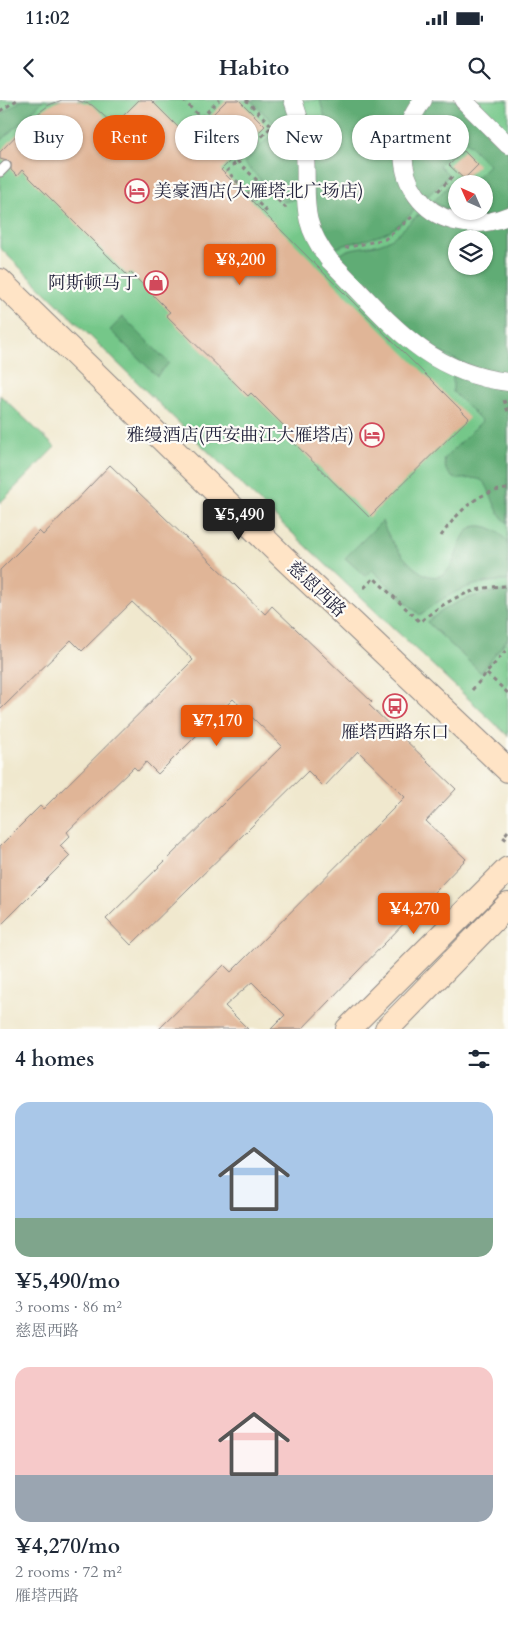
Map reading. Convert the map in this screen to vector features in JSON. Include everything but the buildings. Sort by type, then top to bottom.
[{"type":"main road","name":"慈恩西路","points":[[0,281],[283,557],[508,770]]},
{"type":"main road","points":[[348,1029],[508,868]]},
{"type":"main road","points":[[386,1029],[508,905]]},
{"type":"street","points":[[293,100],[304,137],[306,212],[311,232],[327,258],[426,355],[460,372],[508,382]]},
{"type":"street","points":[[424,100],[409,123],[404,140],[403,158],[405,175],[412,192],[424,205],[447,220],[476,224],[508,216]]},
{"type":"street","points":[[462,100],[508,146]]},
{"type":"path","points":[[0,111],[17,100]]},
{"type":"path","points":[[183,100],[198,115]]},
{"type":"path","points":[[204,115],[218,100]]},
{"type":"path","points":[[246,100],[272,126],[258,140]]},
{"type":"path","points":[[268,213],[227,171],[237,161],[284,208],[306,212]]},
{"type":"path","points":[[327,258],[344,248],[385,239],[404,225],[456,174]]},
{"type":"path","points":[[441,536],[453,519],[468,504],[486,493],[508,489]]},
{"type":"path","points":[[364,588],[374,578],[420,622],[458,595],[486,588],[508,586]]},
{"type":"path","points":[[472,690],[508,648]]},
{"type":"path","points":[[487,674],[508,693]]},
{"type":"path","points":[[508,832],[503,836],[508,841]]},
{"type":"green space","points":[[0,100],[508,100],[508,736],[271,513],[0,248]]},
{"type":"green space","points":[[22,100],[44,100],[28,115],[15,115],[15,128],[0,142],[0,115]]},
{"type":"green space","points":[[250,100],[287,100],[291,115],[268,115],[268,117]]},
{"type":"green space","points":[[320,100],[419,100],[411,115],[352,115],[352,160],[410,160],[416,208],[406,219],[386,233],[331,250],[316,228],[311,161],[342,160],[342,115],[325,115]]},
{"type":"green space","points":[[428,100],[458,100],[508,150],[508,213],[493,216],[493,175],[479,175],[489,165],[469,145],[469,115],[422,115]]},
{"type":"green space","points":[[268,138],[268,160],[299,160],[299,198],[283,202],[244,163],[247,160],[258,160],[258,149]]},
{"type":"green space","points":[[409,160],[444,160],[439,165],[449,175],[428,196],[418,194]]},
{"type":"green space","points":[[448,186],[448,210],[433,202]]},
{"type":"green space","points":[[423,212],[448,214],[448,220],[508,220],[508,377],[483,372],[423,345],[339,257],[342,253],[351,249],[374,245],[398,234]]},
{"type":"green space","points":[[123,317],[169,363],[157,376],[110,330]]},
{"type":"green space","points":[[453,375],[508,388],[508,523],[495,506],[485,483],[478,479],[453,478],[446,470],[444,459],[482,421],[453,392]]},
{"type":"green space","points":[[0,395],[55,447],[0,503]]},
{"type":"green space","points":[[382,521],[391,540],[408,562],[428,576],[438,576],[447,571],[468,530],[482,526],[493,529],[508,542],[508,581],[484,583],[461,590],[440,601],[420,615],[372,570],[365,576],[345,558]]},
{"type":"green space","points":[[508,591],[508,638],[481,673],[427,622],[445,609],[465,599],[486,593]]},
{"type":"place","name":"美豪酒店(大雁塔北广场店)","points":[[137,191]]},
{"type":"place","name":"阿斯顿马丁","points":[[156,283]]},
{"type":"place","name":"雅缦酒店(西安曲江大雁塔店)","points":[[372,435]]},
{"type":"place","name":"雁塔西路东口","points":[[395,706]]}]
